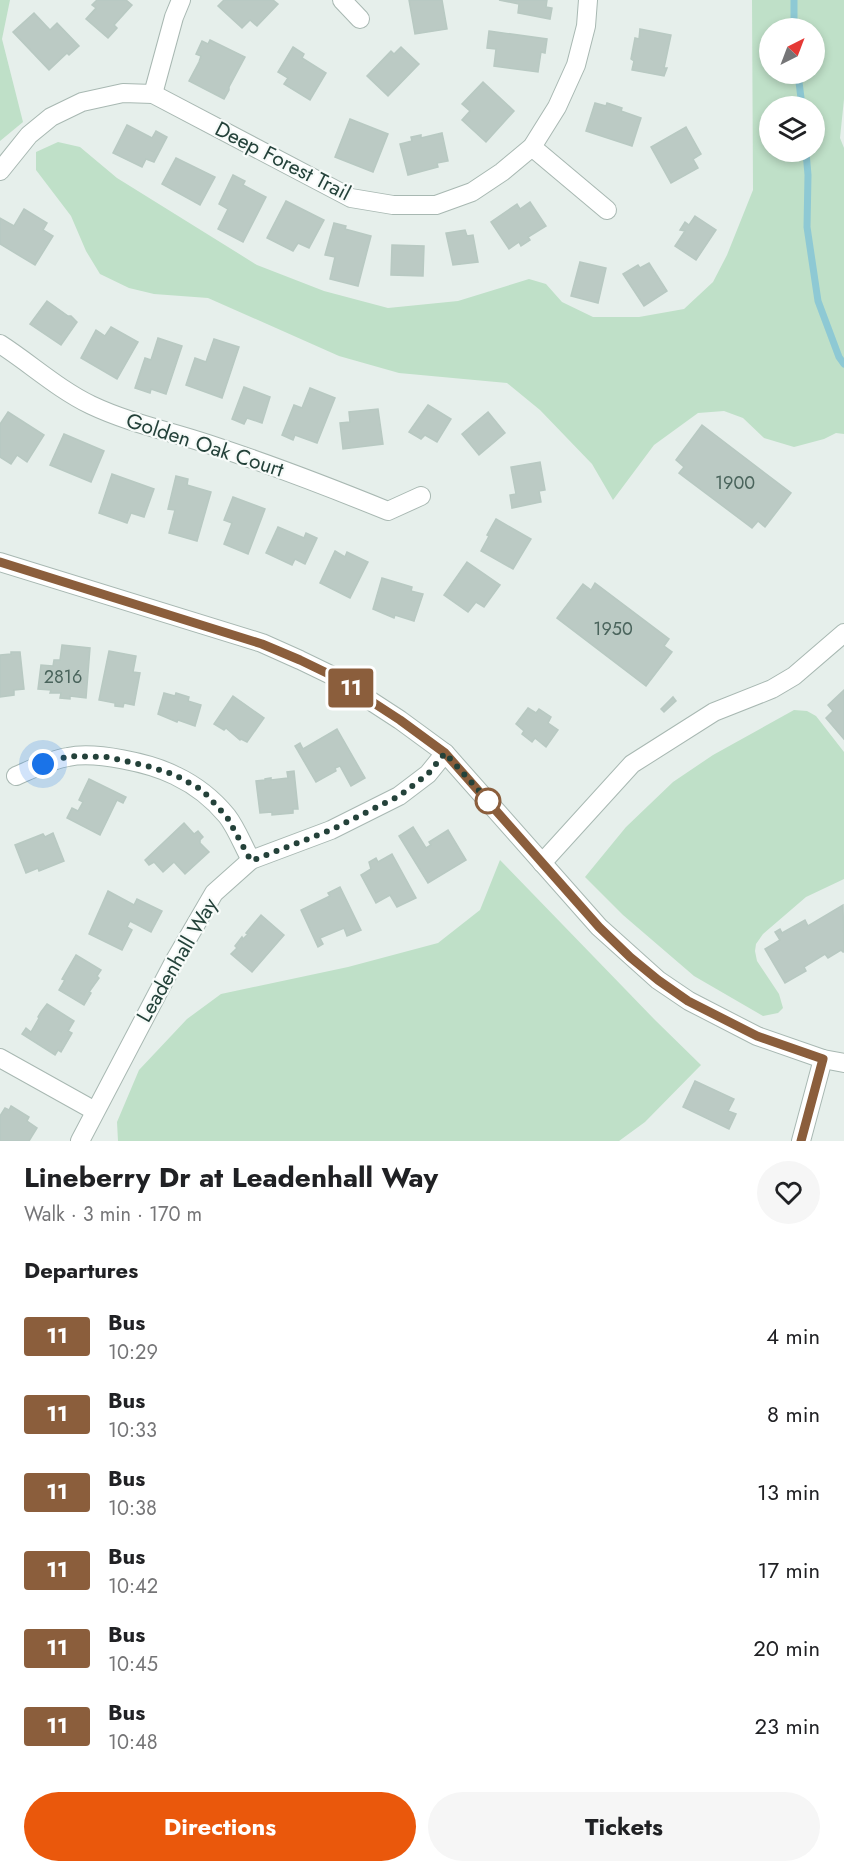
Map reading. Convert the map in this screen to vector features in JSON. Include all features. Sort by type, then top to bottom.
[{"type":"street","points":[[153,94],[174,17],[182,0]]},
{"type":"street","points":[[342,0],[360,19]]},
{"type":"street","name":"Deep Forest Trail","points":[[0,171],[29,135],[51,117],[82,102],[123,93],[153,94],[351,198],[393,205],[436,205],[472,192],[502,172],[532,147],[557,107],[576,65],[586,26],[588,0]]},
{"type":"street","points":[[532,147],[607,210]]},
{"type":"street","name":"Golden Oak Court","points":[[0,344],[61,388],[91,405],[135,423],[206,443],[388,511],[421,496]]},
{"type":"street","points":[[0,562],[262,644],[331,675],[400,720],[445,753],[599,927],[630,957],[666,985],[688,1001],[757,1036],[823,1059],[844,1062]]},
{"type":"street","points":[[542,864],[632,764],[714,712],[772,689],[794,676],[844,633]]},
{"type":"street","name":"Leadenhall Way","points":[[80,1141],[175,960],[214,893],[251,861],[331,830],[399,796],[428,774],[445,753]]},
{"type":"street","points":[[16,776],[69,756],[108,757],[175,775],[202,790],[227,817],[251,861]]},
{"type":"street","points":[[0,1058],[95,1111]]},
{"type":"street","points":[[801,1141],[823,1059]]},
{"type":"green space","points":[[0,0],[10,0],[2,39],[23,122],[0,141]]},
{"type":"green space","points":[[752,0],[844,0],[844,99],[840,138],[844,148],[844,434],[836,433],[824,439],[794,447],[764,438],[743,418],[724,411],[698,413],[654,445],[613,500],[592,464],[540,410],[507,383],[399,373],[339,356],[208,298],[154,294],[129,288],[100,274],[86,251],[71,216],[36,170],[36,152],[58,142],[80,147],[117,178],[257,265],[324,291],[388,308],[458,301],[529,279],[546,284],[562,302],[593,317],[639,317],[684,309],[713,282],[727,255],[753,190]]},
{"type":"green space","points":[[794,710],[807,711],[816,716],[844,752],[844,879],[806,897],[763,934],[756,944],[757,961],[779,994],[783,1008],[778,1013],[763,1016],[694,976],[623,915],[585,877],[626,827],[673,782],[713,755]]},
{"type":"green space","points":[[500,860],[701,1065],[645,1122],[619,1141],[118,1141],[117,1122],[139,1070],[187,1019],[221,994],[348,967],[438,943],[480,910]]},
{"type":"building","points":[[97,0],[126,0],[132,5],[114,25],[117,28],[108,38],[86,19],[96,8],[92,5]]},
{"type":"building","points":[[224,0],[273,0],[278,4],[257,26],[250,20],[242,28],[218,6]]},
{"type":"building","points":[[409,0],[442,0],[447,29],[415,34]]},
{"type":"building","points":[[499,0],[547,0],[546,7],[552,8],[550,19],[518,13],[519,4]]},
{"type":"building","points":[[34,13],[50,30],[57,23],[79,46],[69,55],[67,53],[49,70],[13,32]]},
{"type":"building","points":[[640,29],[671,35],[664,76],[632,70],[634,61],[631,59],[635,38],[639,39]]},
{"type":"building","points":[[489,31],[547,39],[545,53],[541,52],[538,72],[494,66],[496,49],[487,48]]},
{"type":"building","points":[[210,40],[245,57],[224,99],[189,81],[201,56],[196,54],[202,41],[208,44]]},
{"type":"building","points":[[293,47],[304,54],[302,58],[326,73],[310,100],[284,84],[288,78],[278,72]]},
{"type":"building","points":[[401,47],[419,64],[388,96],[367,76],[391,51],[394,54]]},
{"type":"building","points":[[483,82],[514,111],[486,142],[462,120],[470,111],[462,104]]},
{"type":"building","points":[[595,103],[606,106],[607,103],[641,118],[632,146],[586,131]]},
{"type":"building","points":[[350,119],[388,134],[373,172],[335,157]]},
{"type":"building","points":[[127,125],[152,138],[156,131],[167,137],[154,162],[146,159],[142,167],[113,153]]},
{"type":"building","points":[[686,127],[701,154],[693,159],[698,168],[671,183],[651,147]]},
{"type":"building","points":[[442,133],[448,161],[437,163],[438,167],[408,175],[400,144],[412,141],[411,137],[421,135],[421,138]]},
{"type":"building","points":[[176,158],[215,177],[200,205],[162,184]]},
{"type":"building","points":[[233,175],[245,181],[243,185],[266,197],[243,242],[218,229],[228,209],[219,204]]},
{"type":"building","points":[[286,201],[324,220],[309,248],[298,243],[293,251],[267,238]]},
{"type":"building","points":[[530,202],[546,226],[528,237],[530,240],[521,246],[519,242],[509,249],[491,222],[517,204],[520,209]]},
{"type":"building","points":[[24,209],[47,223],[43,230],[53,236],[35,265],[0,244],[0,218],[14,226]]},
{"type":"building","points":[[695,216],[716,230],[696,260],[675,246],[685,231],[680,230],[685,222],[689,225]]},
{"type":"building","points":[[334,223],[346,226],[345,229],[371,236],[358,286],[330,279],[335,257],[325,255]]},
{"type":"building","points":[[465,230],[467,236],[473,235],[478,262],[453,265],[446,233]]},
{"type":"building","points":[[392,245],[424,246],[423,276],[391,275]]},
{"type":"building","points":[[580,262],[606,268],[598,303],[571,296]]},
{"type":"building","points":[[649,263],[667,291],[644,306],[623,274],[638,265],[640,268]]},
{"type":"building","points":[[47,301],[77,322],[61,345],[30,324]]},
{"type":"building","points":[[111,327],[138,342],[117,379],[81,358],[96,330],[105,336]]},
{"type":"building","points":[[158,338],[182,346],[166,394],[151,389],[150,393],[135,388],[145,358],[151,360]]},
{"type":"building","points":[[214,339],[239,347],[222,398],[186,385],[195,358],[206,362]]},
{"type":"building","points":[[244,387],[270,397],[262,423],[247,418],[244,424],[232,419]]},
{"type":"building","points":[[310,388],[335,398],[317,443],[295,435],[293,440],[282,435],[294,405],[302,408]]},
{"type":"building","points":[[428,405],[451,419],[437,442],[425,435],[421,439],[409,432]]},
{"type":"building","points":[[378,409],[383,444],[343,449],[340,423],[350,422],[349,412]]},
{"type":"building","points":[[8,412],[44,435],[27,462],[17,455],[11,464],[0,457],[0,424]]},
{"type":"building","points":[[488,412],[505,433],[479,455],[462,434]]},
{"type":"building","points":[[702,425],[791,493],[765,527],[758,521],[752,528],[679,473],[684,467],[676,460]]},
{"type":"building","points":[[64,434],[104,451],[91,482],[50,465]]},
{"type":"building","points":[[540,462],[545,490],[539,491],[541,502],[512,508],[510,495],[516,494],[511,467]]},
{"type":"building","points":[[112,474],[154,489],[144,517],[131,513],[127,523],[99,513]]},
{"type":"building","points":[[176,476],[188,479],[187,485],[211,492],[197,541],[169,533],[175,510],[168,509]]},
{"type":"building","points":[[233,497],[265,509],[248,554],[224,544],[232,523],[224,520]]},
{"type":"building","points":[[496,519],[531,539],[513,569],[481,551]]},
{"type":"building","points":[[278,527],[304,538],[306,533],[317,538],[305,564],[295,559],[292,565],[266,553]]},
{"type":"building","points":[[335,551],[345,557],[347,552],[368,562],[350,598],[320,583]]},
{"type":"building","points":[[467,562],[500,585],[484,607],[476,602],[468,612],[444,595]]},
{"type":"building","points":[[382,578],[412,587],[411,591],[423,594],[414,621],[395,615],[394,618],[373,609]]},
{"type":"building","points":[[595,583],[669,639],[664,646],[672,652],[646,686],[557,618],[583,584],[591,590]]},
{"type":"building","points":[[62,645],[90,648],[86,698],[70,696],[70,699],[60,698],[61,693],[50,693],[51,690],[38,689],[41,665],[53,666],[54,660],[60,660]]},
{"type":"building","points":[[109,651],[136,656],[133,672],[140,673],[134,705],[124,703],[123,707],[115,706],[115,703],[99,700]]},
{"type":"building","points":[[11,652],[20,652],[24,689],[14,690],[14,695],[0,697],[0,655],[11,654]]},
{"type":"building","points":[[844,690],[844,739],[826,718],[833,711],[828,705]]},
{"type":"building","points":[[164,693],[175,696],[176,693],[189,697],[188,701],[201,705],[195,726],[158,714]]},
{"type":"building","points":[[233,696],[264,718],[247,742],[240,740],[226,728],[224,730],[214,724]]},
{"type":"building","points":[[673,697],[676,701],[664,712],[661,709]]},
{"type":"building","points":[[528,708],[536,713],[539,709],[551,717],[548,723],[558,730],[546,747],[535,738],[532,742],[522,734],[524,731],[516,724]]},
{"type":"building","points":[[337,729],[365,778],[351,786],[340,766],[335,768],[336,771],[316,782],[295,746],[300,743],[303,749]]},
{"type":"building","points":[[294,771],[298,809],[293,809],[293,813],[272,815],[272,812],[260,813],[256,781],[288,778],[287,772]]},
{"type":"building","points":[[89,779],[126,797],[123,803],[117,800],[100,835],[67,818],[72,808],[78,811],[83,802],[79,800]]},
{"type":"building","points":[[184,823],[194,834],[198,831],[203,837],[200,843],[209,852],[185,874],[174,862],[163,872],[154,862],[149,865],[145,860]]},
{"type":"building","points":[[413,827],[426,848],[431,845],[429,842],[448,830],[466,860],[428,883],[399,836]]},
{"type":"building","points":[[53,833],[64,861],[39,871],[38,868],[26,873],[15,845],[43,834],[45,837]]},
{"type":"building","points":[[392,854],[416,898],[397,907],[390,895],[376,903],[361,875],[371,869],[369,862],[376,858],[378,862]]},
{"type":"building","points":[[340,887],[361,930],[347,936],[344,928],[320,938],[323,944],[318,947],[301,910],[330,896],[328,893]]},
{"type":"building","points":[[108,891],[134,905],[137,899],[162,911],[151,932],[130,921],[127,927],[132,930],[122,950],[89,934]]},
{"type":"building","points":[[843,905],[844,952],[841,950],[828,958],[825,954],[804,967],[806,971],[785,983],[765,949],[780,940],[775,932],[780,929],[782,933],[805,920],[808,926]]},
{"type":"building","points":[[261,915],[284,935],[252,972],[231,954]]},
{"type":"building","points":[[76,955],[101,970],[84,1005],[59,990],[65,980],[62,979]]},
{"type":"building","points":[[47,1004],[74,1021],[68,1031],[72,1033],[61,1052],[58,1050],[55,1055],[22,1034],[26,1028],[31,1032]]},
{"type":"building","points":[[695,1081],[734,1099],[728,1111],[736,1114],[729,1129],[683,1107]]},
{"type":"building","points":[[11,1106],[29,1117],[27,1121],[37,1128],[29,1141],[0,1141],[0,1116],[5,1108],[9,1110]]},
{"type":"waterway","points":[[794,0],[794,18]]},
{"type":"waterway","points":[[799,84],[801,96]]},
{"type":"waterway","points":[[807,162],[807,227],[818,301],[839,357],[844,364]]},
{"type":"bus line","name":"11","points":[[0,562],[262,644],[331,675],[400,720],[445,753],[599,927],[658,980],[688,1001],[757,1036],[823,1059],[801,1141]]},
{"type":"route","points":[[43,764],[69,756],[108,757],[175,775],[202,790],[227,817],[251,861],[331,830],[399,796],[428,774],[445,753],[490,803],[488,801]]}]
